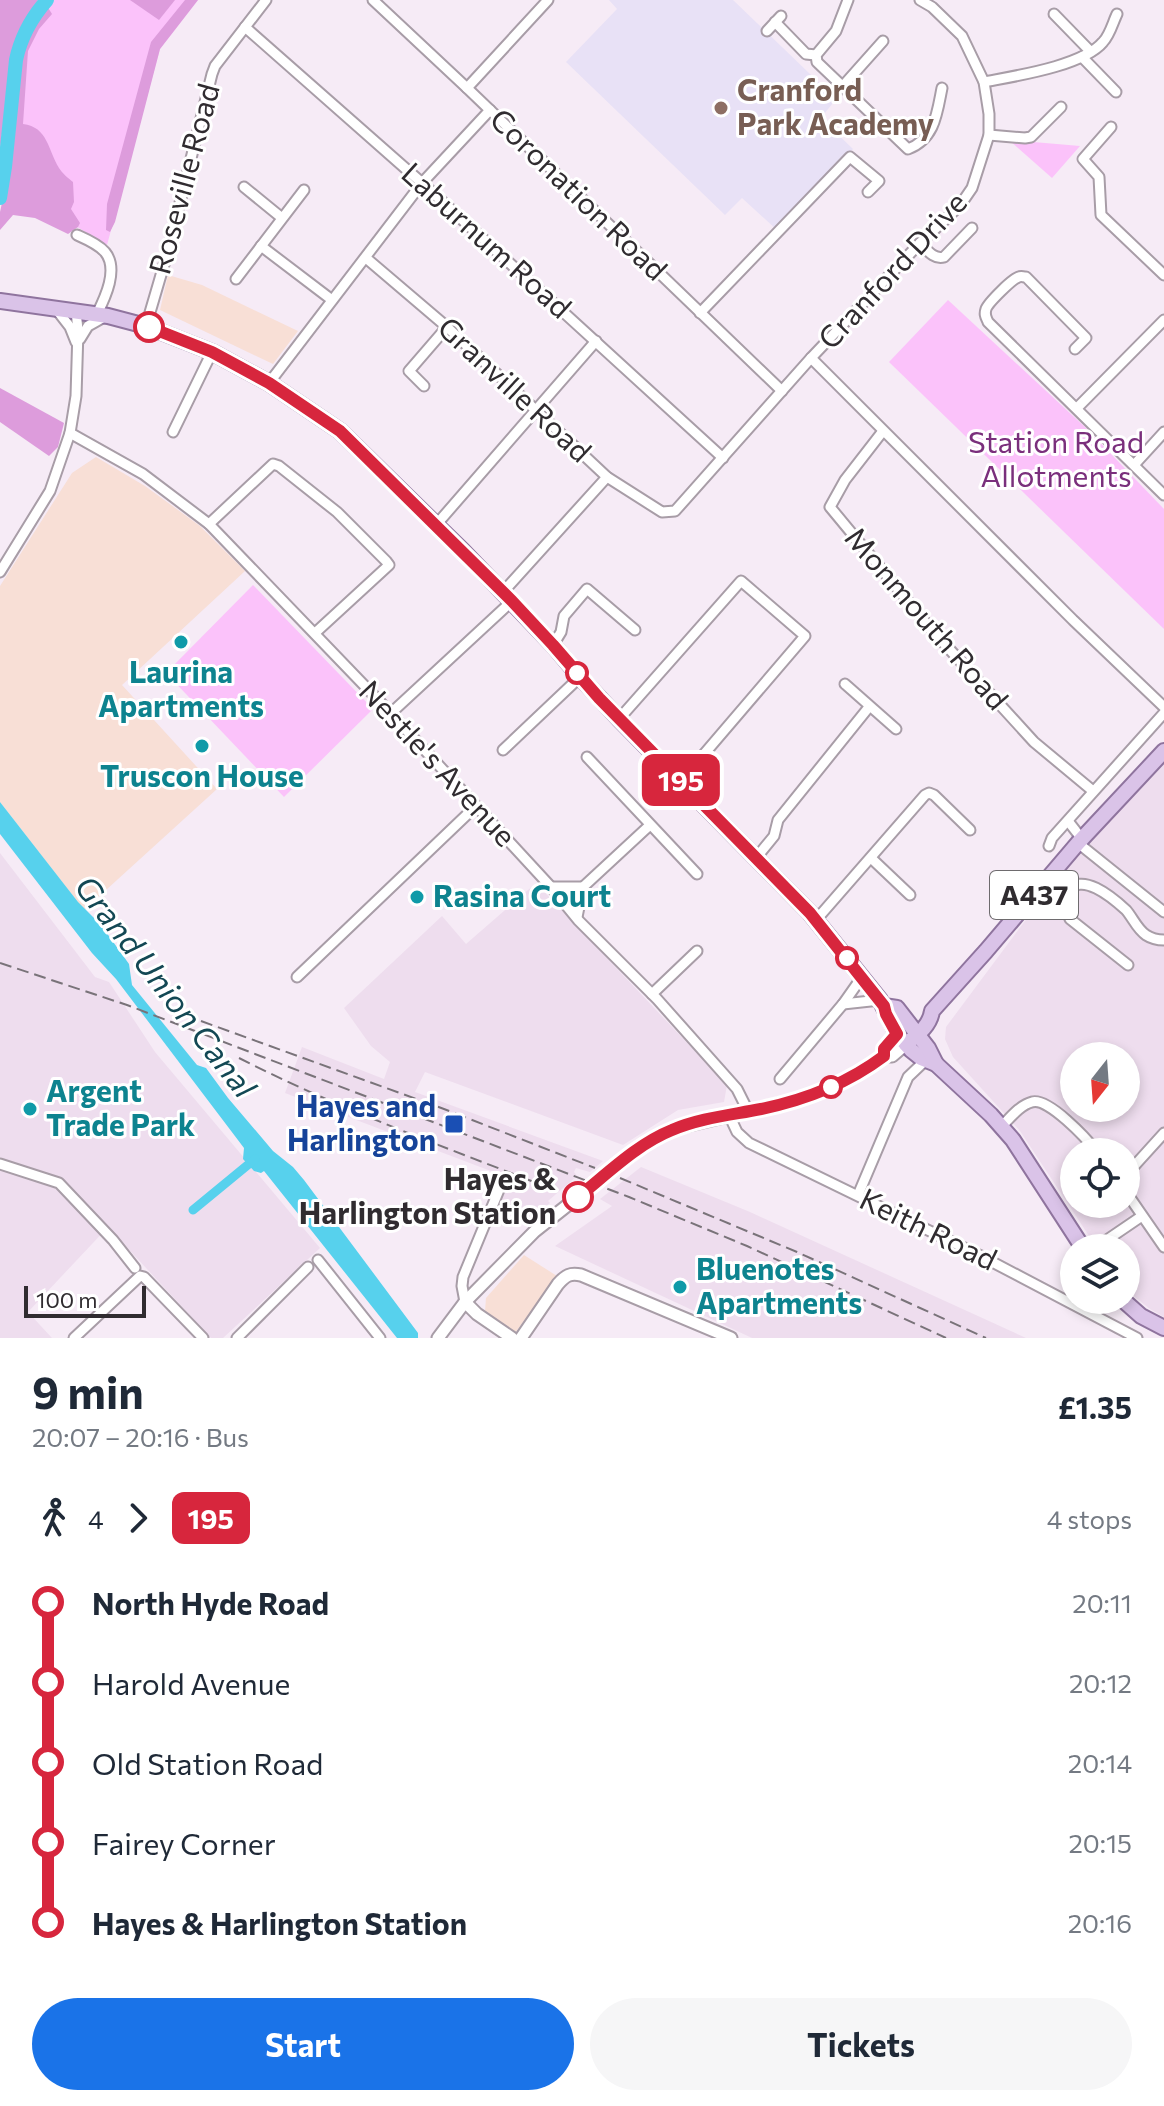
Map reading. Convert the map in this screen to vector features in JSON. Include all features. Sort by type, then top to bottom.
[{"type":"main road","points":[[0,301],[102,315],[146,326],[212,352],[269,383],[340,431],[507,597],[619,719],[816,920],[882,1003],[901,1039],[913,1052],[931,1060]]},
{"type":"main road","name":"A437","points":[[901,1039],[913,1028],[931,1019],[932,1011],[1080,841],[1164,751]]},
{"type":"main road","points":[[882,1003],[895,1007],[913,1028],[931,1060],[1013,1140],[1074,1234]]},
{"type":"main road","points":[[1139,1314],[1164,1328]]},
{"type":"street","name":"Roseville Road","points":[[146,326],[212,74],[266,0]]},
{"type":"street","name":"Coronation Road","points":[[373,0],[782,391]]},
{"type":"street","points":[[467,88],[548,0]]},
{"type":"street","points":[[848,0],[836,31],[816,55],[817,62],[908,149],[915,147],[935,124],[942,88]]},
{"type":"street","name":"Cranford Drive","points":[[668,512],[679,507],[811,358],[961,204],[972,188],[989,135],[984,82],[962,36],[932,7],[920,0]]},
{"type":"street","points":[[1054,14],[1116,92]]},
{"type":"street","points":[[984,82],[1026,74],[1086,54],[1104,42],[1117,14]]},
{"type":"street","points":[[767,31],[778,19],[806,54],[816,55]]},
{"type":"street","name":"Laburnum Road","points":[[245,27],[422,183],[723,458]]},
{"type":"street","points":[[842,87],[883,41]]},
{"type":"street","points":[[989,135],[1031,137],[1061,107]]},
{"type":"street","points":[[269,383],[422,183],[490,110]]},
{"type":"street","points":[[1111,127],[1083,159],[1099,177],[1101,215],[1164,275]]},
{"type":"street","points":[[700,313],[850,157],[879,181],[868,192]]},
{"type":"street","points":[[244,187],[282,218]]},
{"type":"street","points":[[236,279],[304,190]]},
{"type":"street","points":[[920,243],[936,258],[944,257],[972,228]]},
{"type":"street","points":[[77,235],[91,241],[107,255],[111,269],[102,315],[88,326],[78,345]]},
{"type":"street","points":[[261,246],[332,300]]},
{"type":"street","name":"Granville Road","points":[[366,258],[447,327],[607,477],[662,512],[668,512]]},
{"type":"street","points":[[1075,349],[1086,338],[1026,277],[1013,280],[986,309],[988,322],[1164,495]]},
{"type":"street","points":[[56,309],[70,327],[78,345]]},
{"type":"street","points":[[0,572],[50,491],[70,433],[76,396],[76,311]]},
{"type":"street","points":[[1077,408],[1164,320]]},
{"type":"street","points":[[409,371],[447,327]]},
{"type":"street","points":[[436,525],[596,341]]},
{"type":"street","points":[[173,432],[212,352]]},
{"type":"street","points":[[811,358],[1164,710],[1052,838],[1049,846]]},
{"type":"street","points":[[400,363],[424,386]]},
{"type":"street","name":"Monmouth Road","points":[[883,431],[845,480],[830,507],[931,629],[1034,742],[1093,791]]},
{"type":"street","points":[[1134,465],[1164,432]]},
{"type":"street","name":"Nestle's Avenue","points":[[70,433],[143,474],[209,524],[315,633],[578,920],[652,994],[737,1089],[748,1111]]},
{"type":"street","points":[[91,456],[97,446]]},
{"type":"street","points":[[209,524],[273,464],[337,512],[386,561],[389,565],[315,633]]},
{"type":"street","points":[[390,714],[507,597],[607,477]]},
{"type":"street","points":[[619,719],[741,581],[805,636],[681,781]]},
{"type":"street","points":[[553,645],[561,632],[564,616],[587,589],[635,630]]},
{"type":"street","points":[[503,750],[580,677]]},
{"type":"street","points":[[845,684],[896,729]]},
{"type":"street","points":[[756,858],[774,836],[778,820],[869,707]]},
{"type":"street","points":[[587,757],[697,874]]},
{"type":"street","points":[[816,920],[925,795],[934,795],[970,830]]},
{"type":"street","points":[[297,977],[476,806]]},
{"type":"street","points":[[1068,821],[1080,841],[1164,912]]},
{"type":"street","points":[[577,917],[583,887],[650,825]]},
{"type":"street","points":[[871,858],[910,895]]},
{"type":"street","points":[[1128,965],[1070,919],[1065,900],[1067,892],[1084,884],[1094,886],[1127,912],[1145,934],[1155,940],[1164,940]]},
{"type":"street","points":[[551,887],[583,887]]},
{"type":"street","points":[[652,994],[697,951]]},
{"type":"street","points":[[780,1079],[862,977]]},
{"type":"street","points":[[843,1004],[882,1003]]},
{"type":"street","points":[[438,1338],[465,1302],[540,1227],[657,1137],[696,1122],[804,1098],[856,1075],[884,1056],[884,1049],[901,1039]]},
{"type":"street","points":[[858,1195],[908,1077],[931,1060]]},
{"type":"street","points":[[1001,1127],[1025,1105],[1033,1101],[1042,1102],[1085,1138]]},
{"type":"street","name":"Keith Road","points":[[729,1115],[737,1132],[749,1143],[979,1255],[1137,1338]]},
{"type":"street","points":[[1140,1160],[1164,1133]]},
{"type":"street","points":[[0,1164],[59,1183],[135,1268]]},
{"type":"street","points":[[501,1185],[462,1286],[465,1302],[512,1338]]},
{"type":"street","points":[[1140,1213],[1164,1247]]},
{"type":"street","points":[[1116,1234],[1142,1216]]},
{"type":"street","points":[[318,1260],[380,1338]]},
{"type":"street","points":[[237,1338],[308,1267]]},
{"type":"street","points":[[467,1269],[474,1282],[486,1281]]},
{"type":"street","points":[[521,1338],[558,1284],[572,1273],[731,1338]]},
{"type":"street","points":[[74,1338],[140,1276],[201,1337]]},
{"type":"shaded area","points":[[0,0],[38,0],[19,31],[11,56],[0,151]]},
{"type":"shaded area","points":[[130,0],[175,0],[159,20]]},
{"type":"shaded area","points":[[185,0],[198,0],[160,49],[110,232],[106,230],[107,204],[151,42]]},
{"type":"shaded area","name":"Cranford Park Academy","points":[[609,0],[733,0],[836,99],[821,118],[853,149],[778,231],[742,198],[725,215],[566,62],[617,9]]},
{"type":"shaded area","points":[[47,6],[52,14],[39,29],[28,51],[23,124],[42,134],[59,168],[73,182],[74,202],[71,209],[80,223],[68,234],[35,218],[13,215],[0,230],[21,47]]},
{"type":"shaded area","points":[[168,275],[202,285],[298,331],[273,364],[160,310]]},
{"type":"shaded area","points":[[0,388],[64,423],[58,447],[49,456],[0,422]]},
{"type":"shaded area","points":[[96,457],[145,486],[200,526],[245,571],[122,685],[217,789],[84,910],[0,802],[0,586],[72,473]]},
{"type":"shaded area","points":[[1164,759],[1164,1317],[1140,1301],[1140,1234],[1088,1234],[1077,1218],[1140,1218],[1140,1138],[1060,1138],[1060,1192],[1020,1131],[953,1057],[945,1039],[946,1027],[1077,851]]},
{"type":"shaded area","points":[[0,853],[95,977],[109,982],[155,1052],[320,1248],[223,1338],[211,1338],[108,1227],[28,1312],[52,1338],[0,1338]]},
{"type":"shaded area","points":[[536,883],[727,1085],[724,1102],[678,1110],[623,1145],[425,1072],[415,1092],[603,1161],[590,1172],[576,1168],[574,1172],[577,1176],[530,1219],[496,1206],[504,1185],[511,1188],[517,1181],[285,1093],[302,1047],[384,1079],[390,1062],[371,1046],[344,1008],[442,916],[466,944]]},
{"type":"shaded area","points":[[641,1167],[750,1212],[1026,1338],[752,1338],[555,1246],[612,1206],[600,1199]]},
{"type":"shaded area","points":[[524,1255],[557,1276],[515,1333],[485,1311],[486,1298]]},
{"type":"green space","points":[[52,0],[198,0],[160,49],[107,245],[6,184],[21,47]]},
{"type":"green space","points":[[1009,140],[1080,146],[1052,178]]},
{"type":"green space","name":"Station Road Allotments","points":[[948,300],[1086,428],[1164,509],[1164,629],[889,362]]},
{"type":"green space","points":[[253,585],[373,709],[284,797],[166,673]]},
{"type":"water","points":[[0,802],[78,902],[101,925],[129,964],[132,985],[197,1065],[206,1068],[273,1151],[304,1180],[418,1333],[418,1338],[397,1338],[264,1171],[254,1171],[243,1159],[244,1148],[116,979],[92,953],[0,834]]},
{"type":"waterway","points":[[0,198],[16,60],[27,28],[47,0]]},
{"type":"waterway","points":[[193,1210],[255,1159]]},
{"type":"railway","points":[[0,963],[127,1005],[629,1197],[747,1246],[946,1338]]},
{"type":"railway","points":[[201,1021],[444,1109],[595,1168]]},
{"type":"railway","points":[[239,1058],[348,1108],[534,1182]]},
{"type":"railway","points":[[620,1178],[797,1252],[986,1338]]},
{"type":"bus line","name":"195","points":[[149,327],[212,352],[269,383],[340,431],[512,601],[619,719],[810,913],[884,1006],[897,1034],[884,1049],[884,1056],[856,1075],[804,1098],[673,1129],[644,1145],[578,1197]]},
{"type":"place","name":"Cranford Park Academy","points":[[721,108]]},
{"type":"place","name":"Laurina Apartments","points":[[181,642]]},
{"type":"place","name":"Truscon House","points":[[202,746]]},
{"type":"place","name":"Rasina Court","points":[[417,897]]},
{"type":"place","name":"Argent Trade Park","points":[[30,1109]]},
{"type":"place","name":"Hayes and Harlington","points":[[454,1124]]},
{"type":"place","name":"Hayes & Harlington Station","points":[[578,1197]]},
{"type":"place","name":"Bluenotes Apartments","points":[[680,1287]]},
{"type":"water label","name":"Grand Union Canal","points":[[165,987]]}]
